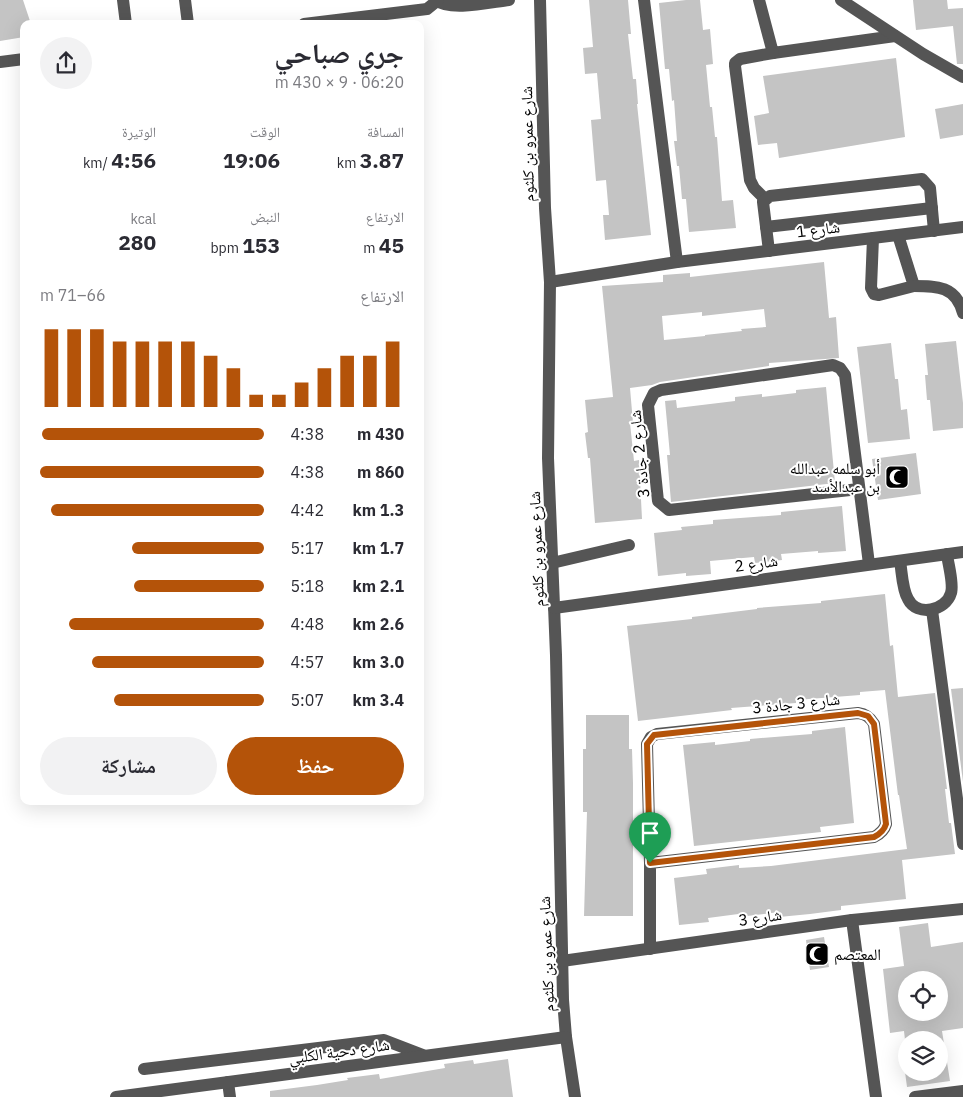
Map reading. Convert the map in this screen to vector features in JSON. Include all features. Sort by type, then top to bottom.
[{"type":"street","points":[[123,0],[126,20]]},
{"type":"street","points":[[185,0],[188,20]]},
{"type":"street","points":[[337,20],[427,9],[437,0],[452,6],[509,0]]},
{"type":"street","name":"شارع عمرو بن كلثوم","points":[[540,0],[545,208],[550,282],[548,458],[554,608],[562,961],[566,1037],[575,1097]]},
{"type":"street","points":[[644,0],[677,262]]},
{"type":"street","points":[[760,0],[773,53]]},
{"type":"street","points":[[841,0],[895,36],[963,77]]},
{"type":"street","points":[[765,199],[754,188],[750,180],[735,63],[740,59],[773,53],[895,36]]},
{"type":"street","points":[[0,62],[20,60]]},
{"type":"street","points":[[769,251],[763,202],[770,196],[922,179],[930,188],[934,230]]},
{"type":"street","points":[[766,227],[932,208]]},
{"type":"street","name":"شارع 1","points":[[550,282],[677,262],[963,227]]},
{"type":"street","points":[[898,235],[914,286]]},
{"type":"street","points":[[873,238],[871,288],[874,294],[879,295],[914,286],[937,286],[947,290],[958,301],[963,313]]},
{"type":"street","name":"شارع 2 جادة 3","points":[[859,489],[668,510],[658,501],[648,406],[654,393],[661,390],[833,365],[837,366],[845,375],[869,564]]},
{"type":"street","points":[[552,563],[628,545]]},
{"type":"street","name":"شارع 2","points":[[554,608],[963,552]]},
{"type":"street","points":[[900,561],[907,598],[916,608],[932,610],[945,602],[952,590],[947,554]]},
{"type":"street","points":[[932,610],[963,844]]},
{"type":"street","name":"شارع 3 جادة 3","points":[[650,863],[878,835],[886,824],[874,724],[868,716],[858,713],[654,735],[647,744],[650,949]]},
{"type":"street","name":"شارع 3","points":[[562,961],[852,920],[963,909]]},
{"type":"street","points":[[852,920],[876,1097]]},
{"type":"street","name":"شارع دحية الكلبي","points":[[116,1097],[153,1095],[228,1082],[566,1037]]},
{"type":"street","points":[[144,1069],[384,1040],[426,1056]]},
{"type":"street","points":[[228,1082],[230,1097]]},
{"type":"street","points":[[915,1097],[963,1091]]},
{"type":"building","points":[[0,0],[23,0],[30,20],[20,20],[20,38],[0,41]]},
{"type":"building","points":[[589,0],[628,0],[631,34],[628,34],[633,79],[636,79],[651,235],[605,240],[603,215],[609,215],[606,180],[596,181],[591,120],[601,119],[597,73],[585,74],[583,48],[593,47]]},
{"type":"building","points":[[700,0],[703,30],[710,29],[713,64],[706,65],[710,107],[712,107],[715,137],[717,137],[722,201],[733,200],[736,228],[689,232],[686,199],[682,199],[679,166],[677,166],[674,141],[677,141],[674,100],[672,101],[669,69],[665,69],[659,3]]},
{"type":"building","points":[[913,0],[947,0],[948,9],[963,8],[963,64],[957,64],[953,26],[916,30]]},
{"type":"building","points":[[896,58],[905,137],[779,158],[777,143],[758,145],[754,116],[769,113],[763,76]]},
{"type":"building","points":[[963,104],[963,135],[940,139],[935,109]]},
{"type":"building","points":[[824,262],[829,318],[836,317],[839,358],[769,363],[769,366],[630,388],[633,423],[630,423],[634,461],[639,460],[642,519],[595,523],[590,458],[588,458],[585,433],[588,432],[585,400],[613,397],[602,286],[663,282],[663,275],[690,273],[690,277]],"holes":[[[764,309],[766,327],[664,340],[662,316],[702,312],[702,316]]]},
{"type":"building","points":[[956,341],[963,403],[963,428],[933,431],[930,400],[927,400],[925,375],[928,375],[925,344]]},
{"type":"building","points":[[891,343],[895,379],[898,379],[901,410],[907,409],[910,439],[868,443],[857,347]]},
{"type":"building","points":[[826,387],[835,483],[671,502],[667,455],[670,455],[665,401],[676,400],[677,408],[735,401],[735,397],[762,394],[762,397],[796,393],[796,390]]},
{"type":"building","name":"أبو سلمه عبدالله بن عبدالأسد","points":[[916,453],[921,494],[878,500],[872,459]]},
{"type":"building","points":[[842,506],[846,551],[781,554],[782,560],[755,563],[754,557],[710,561],[711,574],[686,576],[686,573],[658,576],[654,533],[682,530],[681,527],[713,524],[713,520],[781,515],[781,512]]},
{"type":"building","points":[[885,594],[890,646],[893,645],[898,697],[935,693],[947,789],[945,789],[949,823],[951,823],[955,854],[902,860],[906,899],[841,906],[841,910],[779,917],[779,912],[747,916],[746,913],[708,918],[709,922],[679,925],[674,878],[707,874],[706,869],[739,865],[739,868],[771,866],[907,849],[898,795],[885,690],[860,692],[860,695],[796,700],[796,703],[731,708],[732,710],[638,721],[627,626],[692,619],[692,617],[757,608],[821,603],[821,601]]},
{"type":"building","points":[[963,688],[963,782],[951,689]]},
{"type":"building","points":[[586,715],[629,715],[629,749],[632,749],[633,783],[633,916],[584,916],[587,812],[583,812],[583,749],[586,749]]},
{"type":"building","points":[[845,727],[854,823],[820,827],[821,832],[694,846],[683,745],[715,742],[715,745],[750,741],[750,739],[812,734],[812,731]]},
{"type":"building","points":[[928,923],[931,947],[963,942],[963,1028],[942,1031],[898,1031],[890,1033],[883,969],[904,966],[899,927]]},
{"type":"building","name":"المعتصم","points":[[824,937],[829,967],[810,970],[806,940]]},
{"type":"building","points":[[508,1059],[513,1097],[270,1097],[270,1091],[348,1080],[347,1078],[379,1074],[380,1079],[445,1068],[444,1064],[473,1060],[474,1064]]},
{"type":"building","points":[[948,1068],[950,1081],[907,1087],[906,1081],[948,1081]]},
{"type":"place","name":"أبو سلمه عبدالله بن عبدالأسد","points":[[897,477]]},
{"type":"place","name":"المعتصم","points":[[817,954]]},
{"type":"route","points":[[858,713],[868,716],[874,724],[886,824],[885,828],[878,835],[650,863],[647,744],[650,737],[657,734],[858,713]]}]
